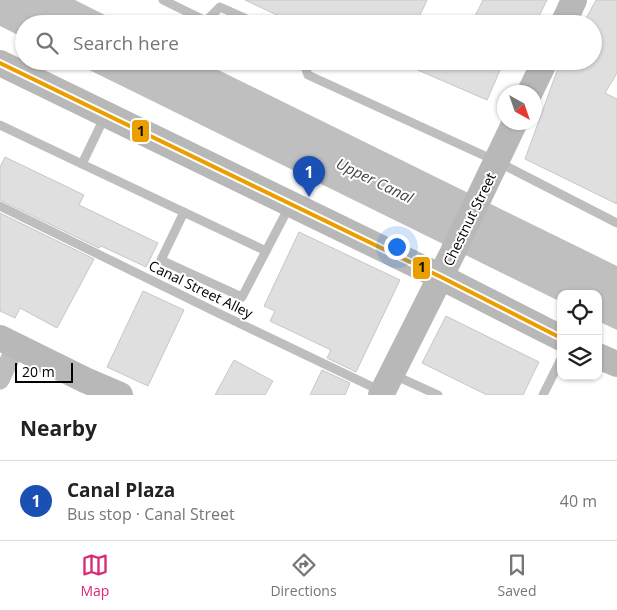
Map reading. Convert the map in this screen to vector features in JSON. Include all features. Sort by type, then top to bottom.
[{"type":"main road","points":[[567,15],[574,0]]},
{"type":"main road","points":[[0,63],[290,204],[446,266],[557,335]]},
{"type":"main road","points":[[533,85],[541,70]]},
{"type":"main road","name":"Chestnut Street","points":[[387,389],[511,130]]},
{"type":"main road","points":[[8,342],[120,395]]},
{"type":"main road","points":[[602,358],[617,364]]},
{"type":"street","points":[[0,380],[8,342]]},
{"type":"lane","points":[[163,0],[194,15]]},
{"type":"lane","points":[[212,15],[220,8],[237,15]]},
{"type":"lane","points":[[306,70],[308,75],[496,162],[617,223]]},
{"type":"lane","points":[[82,164],[106,115]]},
{"type":"lane","points":[[0,125],[266,251]]},
{"type":"lane","points":[[184,212],[160,260],[242,297],[290,204]]},
{"type":"lane","name":"Canal Street Alley","points":[[0,206],[218,313],[387,389],[438,395]]},
{"type":"lane","points":[[545,394],[557,368]]},
{"type":"water","points":[[0,0],[75,0],[105,15],[15,15],[15,34],[0,26]]},
{"type":"water","name":"Upper Canal","points":[[89,70],[218,70],[617,266],[617,330],[602,323],[602,290],[557,290],[557,300]]},
{"type":"building","points":[[245,0],[427,0],[420,15],[277,15]]},
{"type":"building","points":[[483,0],[547,0],[540,15],[476,15]]},
{"type":"building","points":[[596,0],[617,0],[617,73],[605,93],[617,99],[617,204],[525,159],[536,130],[542,130],[542,112],[558,70],[602,70],[602,15],[588,15]]},
{"type":"building","points":[[418,70],[500,70],[487,100]]},
{"type":"building","points":[[5,157],[84,195],[79,205],[158,243],[146,267],[101,246],[99,248],[0,200],[0,167]]},
{"type":"building","points":[[0,213],[94,259],[57,328],[20,308],[15,318],[0,311]]},
{"type":"building","points":[[299,232],[400,280],[356,372],[327,358],[331,350],[270,321],[275,311],[264,306]]},
{"type":"building","points":[[143,291],[184,310],[148,386],[107,367]]},
{"type":"building","points":[[446,316],[539,362],[523,395],[487,395],[422,363]]},
{"type":"building","points":[[234,360],[273,381],[265,395],[215,395]]},
{"type":"building","points":[[322,370],[350,383],[345,395],[310,395]]},
{"type":"transit line","name":"1","points":[[0,63],[441,277],[557,336]]},
{"type":"place","name":"Canal Plaza","points":[[309,197]]}]
